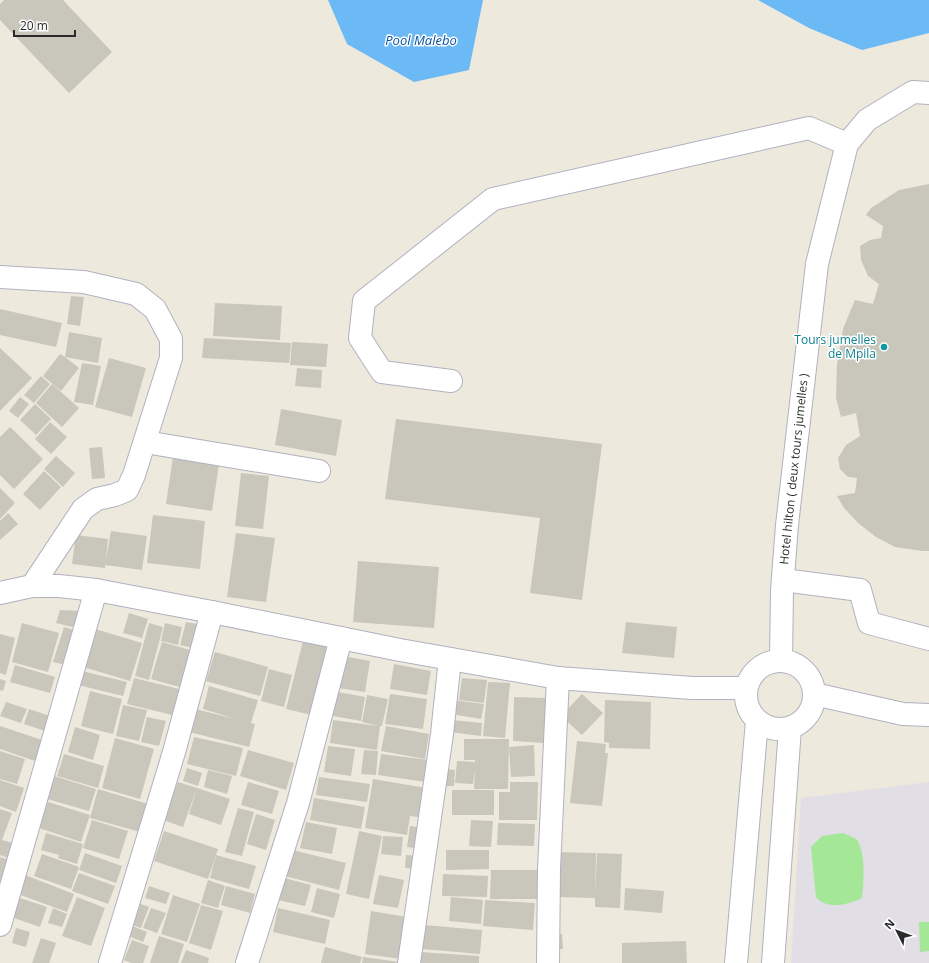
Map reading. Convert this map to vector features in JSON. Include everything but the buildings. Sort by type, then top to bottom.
[{"type":"street","name":"Hotel hilton ( deux tours jumelles )","points":[[781,660],[783,580],[787,525],[817,264],[847,144],[867,120],[913,92],[929,93]]},
{"type":"street","points":[[452,381],[382,372],[360,338],[364,301],[493,199],[810,128],[847,144]]},
{"type":"street","points":[[0,277],[84,282],[136,294],[155,309],[171,339],[172,358],[134,475],[127,490],[115,495],[97,499],[83,510],[32,586]]},
{"type":"street","points":[[145,442],[319,471]]},
{"type":"street","points":[[783,580],[860,590],[869,623],[929,639]]},
{"type":"street","points":[[0,594],[32,586],[59,586],[96,590],[450,659],[558,678],[692,688],[746,688]]},
{"type":"street","points":[[0,924],[96,590]]},
{"type":"street","points":[[110,963],[174,752],[212,612]]},
{"type":"street","points":[[247,963],[298,803],[341,638]]},
{"type":"street","points":[[408,963],[442,734],[450,659]]},
{"type":"street","points":[[781,660],[793,663],[803,669],[810,679],[814,694],[809,713],[801,722],[790,728],[778,730],[767,727],[756,721],[749,712],[746,700],[746,688],[750,677],[758,668],[769,662],[781,660]]},
{"type":"street","points":[[548,963],[550,869],[558,678]]},
{"type":"street","points":[[814,694],[903,714],[929,714]]},
{"type":"street","points":[[736,963],[756,721]]},
{"type":"street","points":[[773,963],[790,728]]},
{"type":"shaded area","points":[[929,782],[929,963],[791,963],[801,798]]},
{"type":"green space","points":[[843,833],[856,839],[860,846],[864,868],[862,898],[854,902],[834,905],[822,902],[816,897],[811,847],[822,836]]},
{"type":"green space","points":[[919,922],[929,922],[929,951],[920,952]]},
{"type":"water","name":"Pool Malebo","points":[[328,0],[483,0],[469,70],[414,82],[347,44]]},
{"type":"water","points":[[758,0],[929,0],[929,33],[862,50],[809,28]]},
{"type":"place","name":"Tours jumelles de Mpila","points":[[884,347]]}]
